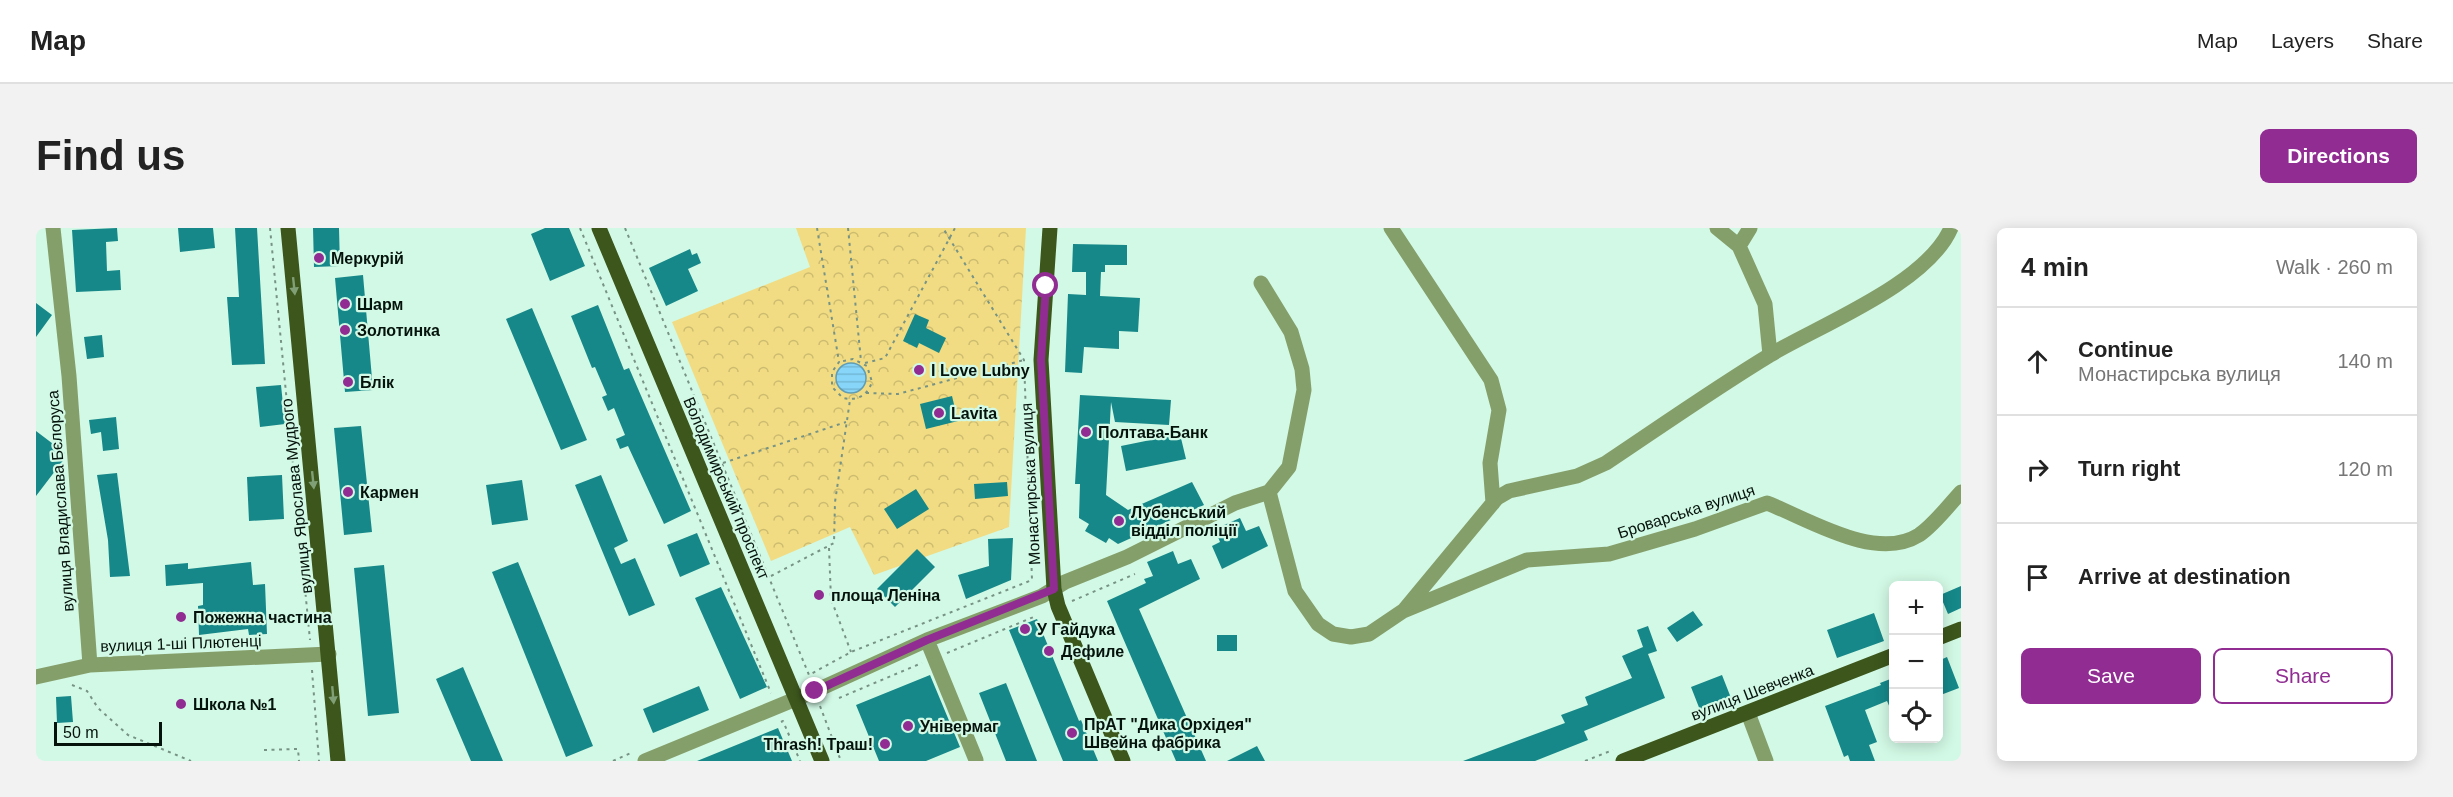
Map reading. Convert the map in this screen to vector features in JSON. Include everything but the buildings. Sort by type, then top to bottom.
[{"type":"main road","name":"вулиця Ярослава Мудрого","points":[[288,228],[330,654],[338,761]]},
{"type":"main road","name":"Володимирський проспект","points":[[599,228],[822,761]]},
{"type":"main road","name":"Монастирська вулиця","points":[[1050,228],[1041,360],[1054,589],[1058,606],[1123,761]]},
{"type":"main road","points":[[1943,636],[1961,629]]},
{"type":"main road","name":"вулиця Шевченка","points":[[1623,761],[1889,657]]},
{"type":"street","name":"вулиця Владислава Бєлоруса","points":[[53,228],[69,376],[90,665]]},
{"type":"street","points":[[1392,228],[1437,295],[1494,389],[1499,410],[1490,463],[1493,503]]},
{"type":"street","points":[[1717,228],[1739,246],[1765,304],[1770,355]]},
{"type":"street","points":[[1739,246],[1750,228]]},
{"type":"street","points":[[1269,492],[1295,591],[1318,624],[1333,634],[1360,636],[1382,626],[1403,611],[1493,503],[1509,491],[1577,476],[1606,463],[1770,355],[1868,304],[1924,262],[1951,228]]},
{"type":"street","points":[[645,761],[670,756],[927,640],[1127,557],[1235,503],[1269,492],[1289,467],[1304,390],[1300,362],[1291,332],[1260,283]]},
{"type":"street","name":"Броварська вулиця","points":[[1403,611],[1527,560],[1610,554],[1695,529],[1767,503],[1864,543],[1894,545],[1921,534],[1961,492]]},
{"type":"street","points":[[927,640],[976,760]]},
{"type":"street","name":"вулиця 1-ші Плютенці","points":[[44,675],[90,665],[330,654]]},
{"type":"street","points":[[1748,713],[1766,761]]},
{"type":"path","points":[[270,228],[319,761]]},
{"type":"path","points":[[580,228],[772,693]]},
{"type":"path","points":[[625,228],[809,675],[851,652],[1032,580],[1024,360],[943,228]]},
{"type":"path","points":[[817,228],[838,362],[832,372],[832,387],[843,398],[850,400],[866,393],[898,394],[1024,360],[1041,360]]},
{"type":"path","points":[[848,228],[863,362],[871,375],[870,387],[866,393]]},
{"type":"path","points":[[838,362],[853,358],[863,362],[885,358],[955,228]]},
{"type":"path","points":[[770,576],[834,543],[836,501],[850,400]]},
{"type":"path","points":[[722,463],[846,422]]},
{"type":"path","points":[[829,547],[831,599],[851,652]]},
{"type":"path","points":[[1069,602],[1136,574]]},
{"type":"path","points":[[44,675],[87,691],[98,708],[128,735],[191,761]]},
{"type":"path","points":[[819,706],[841,761]]},
{"type":"path","points":[[783,721],[800,761]]},
{"type":"path","points":[[264,750],[298,749],[299,761]]},
{"type":"green space","points":[[796,228],[1026,228],[1009,527],[874,575],[850,527],[771,561],[672,322],[810,267]]},
{"type":"water","points":[[851,363],[857,364],[865,372],[865,384],[857,392],[851,393],[845,392],[837,384],[836,378],[837,372],[845,364]]},
{"type":"place","name":"Меркурій","points":[[319,258]]},
{"type":"place","name":"Шарм","points":[[345,304]]},
{"type":"place","name":"Золотинка","points":[[345,330]]},
{"type":"place","name":"I Love Lubny","points":[[919,370]]},
{"type":"place","name":"Блік","points":[[348,382]]},
{"type":"place","name":"Lavita","points":[[939,413]]},
{"type":"place","name":"Полтава-Банк","points":[[1086,432]]},
{"type":"place","name":"Кармен","points":[[348,492]]},
{"type":"place","name":"Лубенський відділ поліції","points":[[1119,521]]},
{"type":"place","name":"площа Леніна","points":[[819,595]]},
{"type":"place","name":"Пожежна частина","points":[[181,617]]},
{"type":"place","name":"У Гайдука","points":[[1025,629]]},
{"type":"place","name":"Дефиле","points":[[1049,651]]},
{"type":"place","name":"Школа №1","points":[[181,704]]},
{"type":"place","name":"Універмаг","points":[[908,726]]},
{"type":"place","name":"ПрАТ \"Дика Орхідея\" Швейна фабрика","points":[[1072,733]]},
{"type":"place","name":"Thrash! Траш!","points":[[885,744]]},
{"type":"route","points":[[815,691],[927,640],[1042,596],[1054,589],[1041,360],[1046,286]]}]
